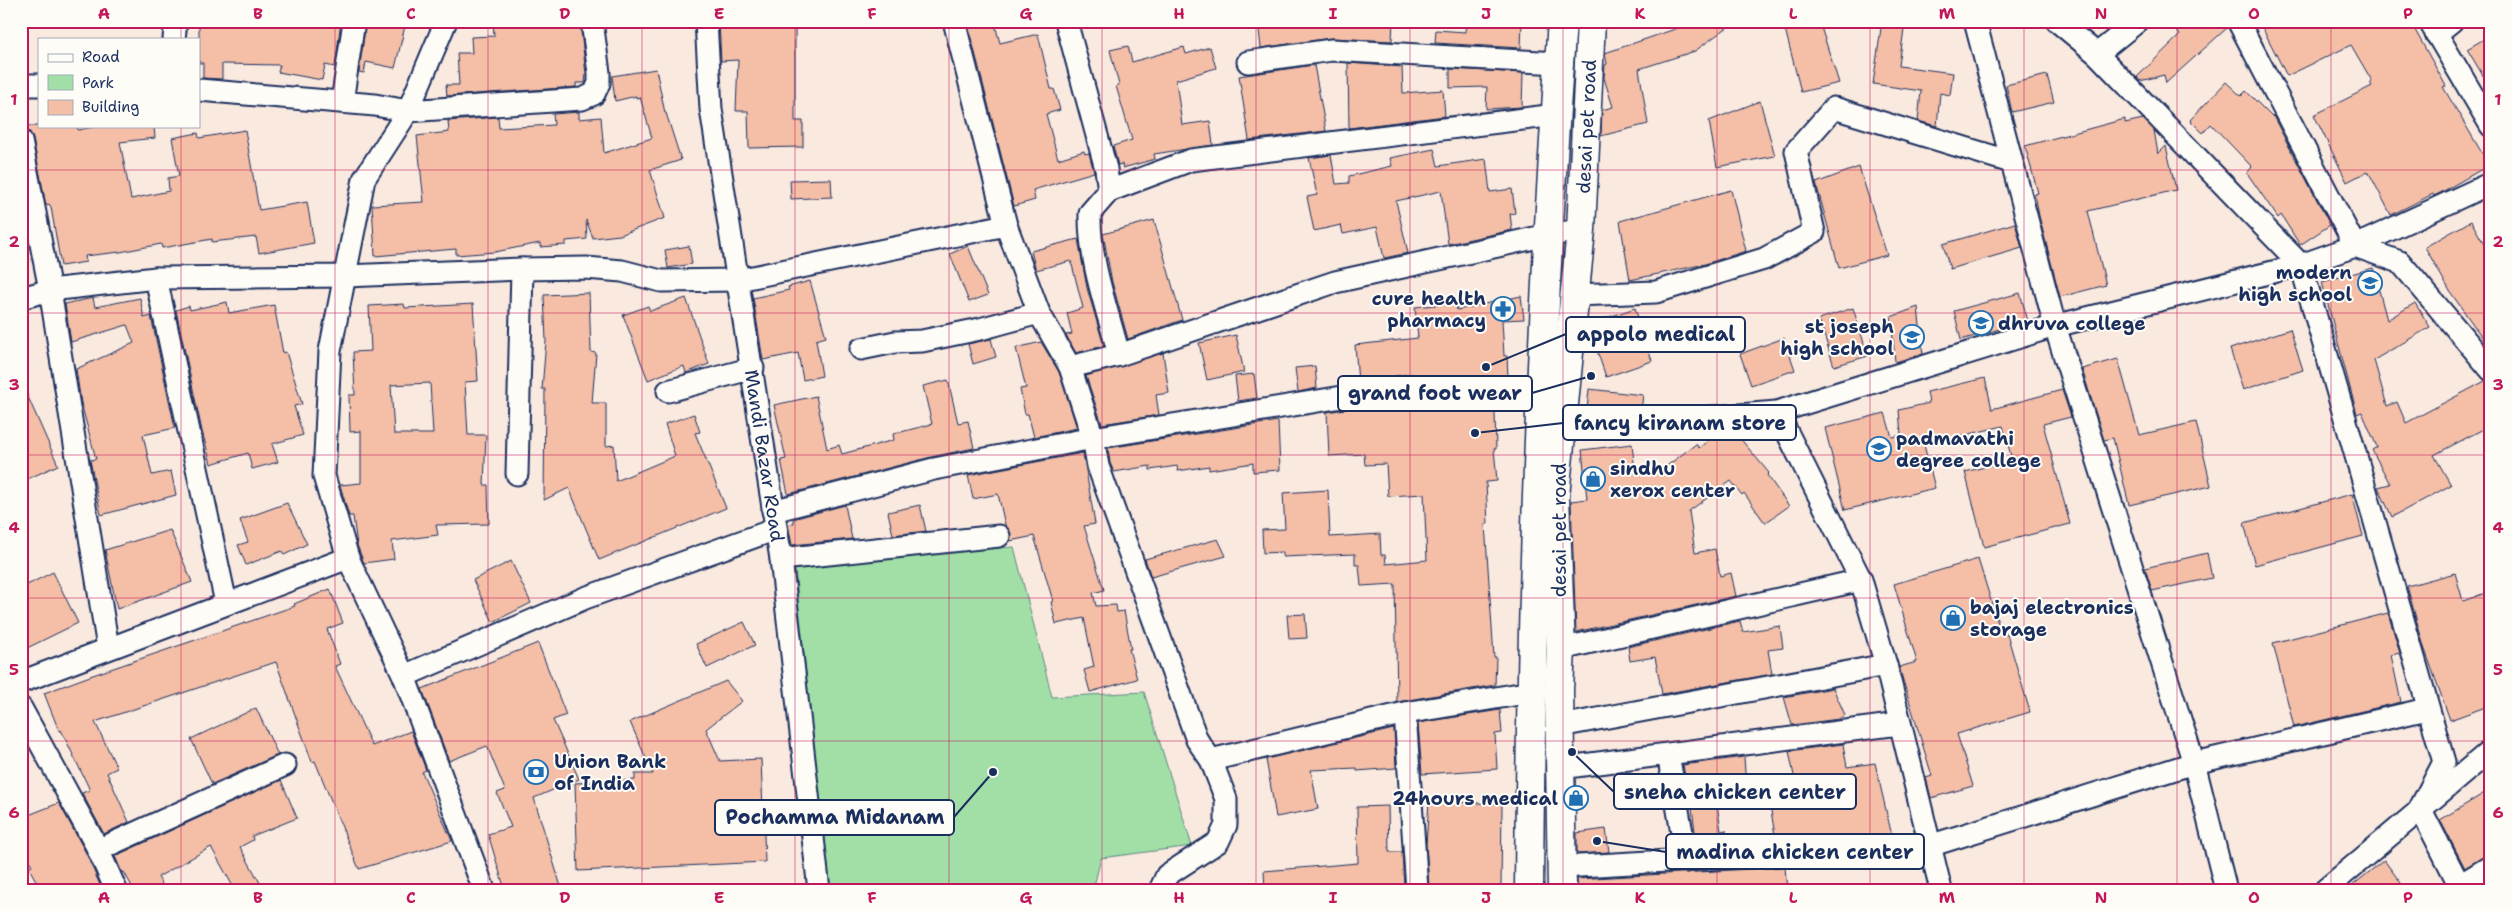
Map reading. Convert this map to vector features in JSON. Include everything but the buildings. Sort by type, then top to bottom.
[{"type":"street","points":[[174,38],[176,21]]},
{"type":"street","points":[[342,102],[354,21]]},
{"type":"street","points":[[446,21],[408,111],[364,179],[330,351],[324,476],[348,558],[404,676],[484,890]]},
{"type":"street","name":"Mandi Bazar Road","points":[[706,21],[711,109],[753,368],[781,559],[819,890]]},
{"type":"street","points":[[954,21],[1006,225],[1039,313],[1070,367],[1093,438],[1098,466],[1197,740],[1211,760],[1226,799],[1226,825],[1218,842],[1167,875],[1160,890]]},
{"type":"street","points":[[1066,21],[1106,169],[1109,191]]},
{"type":"street","name":"desai pet road","points":[[1562,21],[1548,235],[1549,430],[1561,649],[1560,768],[1562,878]]},
{"type":"street","name":"desai pet road","points":[[1528,890],[1531,692],[1549,430],[1575,295],[1581,230],[1591,21]]},
{"type":"street","points":[[1975,21],[2055,326],[2194,763],[2226,890]]},
{"type":"street","points":[[2057,21],[2097,54],[2301,265],[2427,709],[2444,762],[2420,808]]},
{"type":"street","points":[[2097,54],[2138,21]]},
{"type":"street","points":[[2238,21],[2355,246],[2400,262],[2491,370]]},
{"type":"street","points":[[2439,26],[2491,126]]},
{"type":"street","points":[[200,90],[375,105],[408,111],[582,100],[594,94],[599,83],[593,29]]},
{"type":"street","points":[[1248,62],[1332,50],[1559,63]]},
{"type":"street","points":[[21,85],[38,85]]},
{"type":"street","points":[[1575,295],[1656,292],[1764,259],[1814,232],[1796,151],[1834,108],[2011,162]]},
{"type":"street","points":[[1119,355],[1093,258],[1089,235],[1090,213],[1109,191],[1191,160],[1556,116]]},
{"type":"street","points":[[21,141],[50,290],[108,648]]},
{"type":"street","points":[[1549,430],[1777,412],[2055,326],[2301,265],[2355,246],[2491,183]]},
{"type":"street","points":[[21,298],[50,290],[156,278],[344,276],[586,268],[622,272],[661,281],[738,280],[1006,225]]},
{"type":"street","points":[[1070,367],[1119,355],[1335,282],[1548,235],[1581,230]]},
{"type":"street","points":[[517,474],[522,269]]},
{"type":"street","points":[[156,278],[226,603]]},
{"type":"street","points":[[861,349],[895,342],[922,340],[980,330],[1039,313]]},
{"type":"street","points":[[668,391],[753,368]]},
{"type":"street","points":[[404,676],[585,598],[774,520],[934,469],[1093,438],[1409,386]]},
{"type":"street","points":[[1777,412],[1861,580],[1886,665],[1941,890]]},
{"type":"street","points":[[781,559],[999,536]]},
{"type":"street","points":[[21,682],[348,558]]},
{"type":"street","points":[[1561,649],[1861,580]]},
{"type":"street","points":[[1560,726],[1886,665]]},
{"type":"street","points":[[1211,760],[1405,713],[1531,692]]},
{"type":"street","points":[[21,708],[98,850],[116,890]]},
{"type":"street","points":[[1562,878],[1687,861],[1929,846],[2194,763],[2427,709]]},
{"type":"street","points":[[1405,713],[1417,890]]},
{"type":"street","points":[[1560,768],[1899,724]]},
{"type":"street","points":[[2324,890],[2491,750]]},
{"type":"street","points":[[1560,768],[1668,754],[1687,861]]},
{"type":"street","points":[[98,850],[285,765]]},
{"type":"street","points":[[2420,808],[2461,888],[2491,866]]},
{"type":"green space","points":[[1014,547],[1052,697],[1144,692],[1192,846],[1101,858],[1093,890],[829,890],[794,560]]},
{"type":"place","name":"modern high school","points":[[2370,283]]},
{"type":"place","name":"cure health pharmacy","points":[[1503,309]]},
{"type":"place","name":"dhruva college","points":[[1981,323]]},
{"type":"place","name":"st joseph high school","points":[[1912,337]]},
{"type":"place","name":"appolo medical","points":[[1486,367]]},
{"type":"place","name":"grand foot wear","points":[[1591,376]]},
{"type":"place","name":"fancy kiranam store","points":[[1475,433]]},
{"type":"place","name":"padmavathi degree college","points":[[1879,449]]},
{"type":"place","name":"sindhu xerox center","points":[[1593,479]]},
{"type":"place","name":"bajaj electronics storage","points":[[1953,618]]},
{"type":"place","name":"sneha chicken center","points":[[1572,752]]},
{"type":"place","name":"Union Bank of India","points":[[536,772]]},
{"type":"place","name":"Pochamma Midanam","points":[[993,772]]},
{"type":"place","name":"24hours medical","points":[[1576,798]]},
{"type":"place","name":"madina chicken center","points":[[1597,841]]}]
